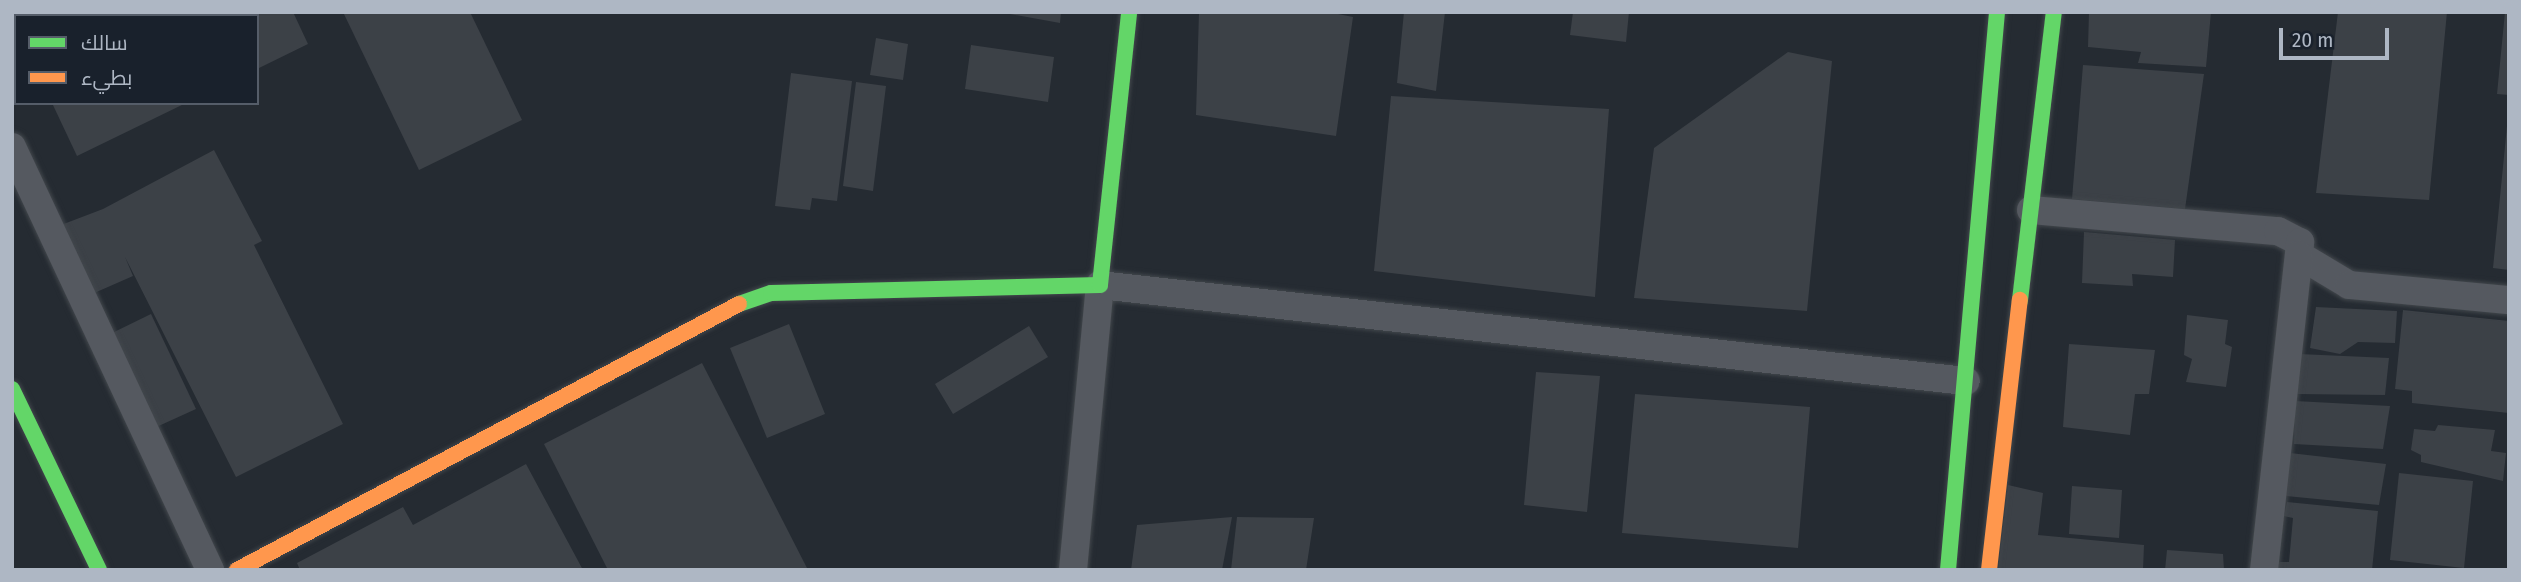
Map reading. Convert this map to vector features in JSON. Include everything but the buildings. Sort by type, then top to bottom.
[{"type":"street","points":[[1073,570],[1129,12]]},
{"type":"street","points":[[1948,570],[1997,12]]},
{"type":"street","points":[[1989,570],[2054,12]]},
{"type":"street","points":[[12,147],[210,570]]},
{"type":"street","points":[[2031,210],[2278,231],[2300,243],[2264,570]]},
{"type":"street","points":[[2299,255],[2349,285],[2509,300]]},
{"type":"street","points":[[237,570],[743,302],[771,293],[1100,285],[1966,381]]},
{"type":"street","points":[[12,389],[99,570]]},
{"type":"traffic: fast","points":[[739,304],[771,293],[1100,285],[1129,12]]},
{"type":"traffic: fast","points":[[1948,570],[1997,12]]},
{"type":"traffic: fast","points":[[2020,300],[2054,12]]},
{"type":"traffic: fast","points":[[12,389],[99,570]]},
{"type":"traffic: slow","points":[[1989,570],[2020,300]]},
{"type":"traffic: slow","points":[[237,570],[739,304]]}]
